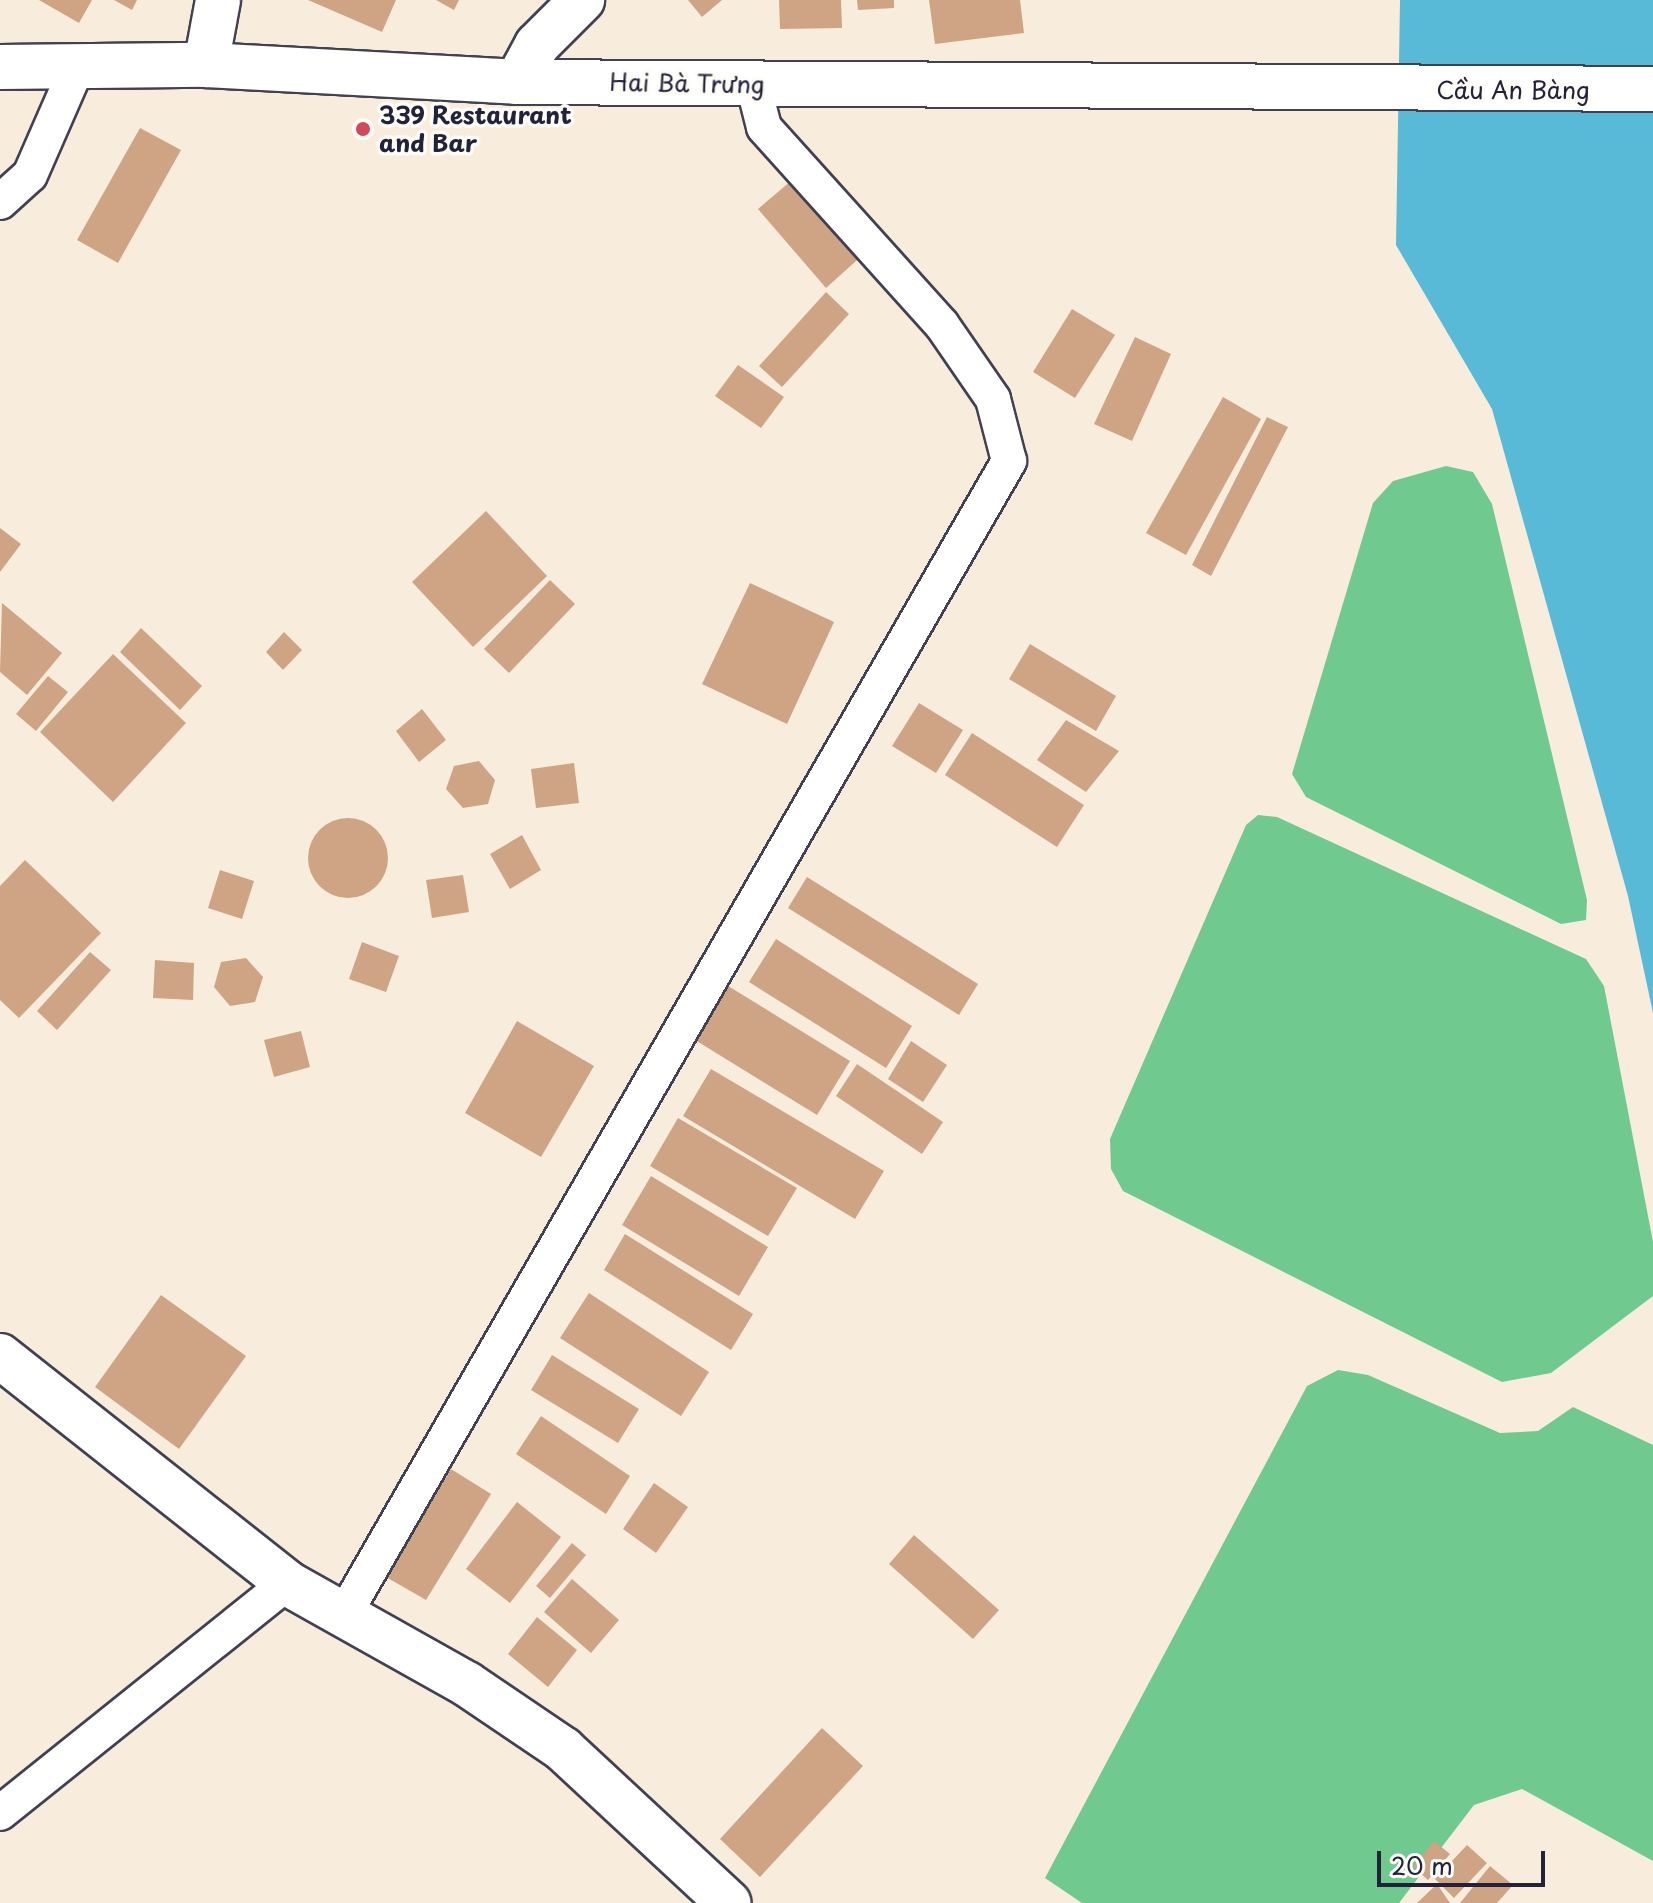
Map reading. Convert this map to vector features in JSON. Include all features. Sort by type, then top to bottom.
[{"type":"street","points":[[206,65],[218,0]]},
{"type":"street","points":[[517,82],[537,45],[582,0]]},
{"type":"street","name":"Hai Bà Trưng","points":[[0,67],[206,65],[517,82],[1374,91]]},
{"type":"street","name":"Cầu An Bàng","points":[[1374,91],[1653,89]]},
{"type":"street","points":[[0,1356],[287,1583],[345,1613],[563,1749],[729,1903]]},
{"type":"lane","points":[[0,202],[30,175],[78,65]]},
{"type":"lane","points":[[345,1613],[1009,461],[984,387],[942,325],[764,127],[753,84]]},
{"type":"lane","points":[[0,1813],[287,1583]]},
{"type":"green space","points":[[1446,466],[1473,472],[1492,504],[1587,900],[1586,920],[1561,924],[1306,797],[1292,774],[1373,503],[1393,481]]},
{"type":"green space","points":[[1258,815],[1277,817],[1586,959],[1604,986],[1653,1242],[1653,1296],[1551,1373],[1502,1382],[1123,1191],[1111,1169],[1110,1139],[1246,825]]},
{"type":"green space","points":[[1338,1370],[1368,1375],[1500,1433],[1538,1431],[1573,1407],[1653,1445],[1653,1861],[1522,1789],[1474,1805],[1399,1903],[1082,1903],[1045,1878],[1307,1386]]},
{"type":"water","points":[[1400,0],[1653,0],[1653,1013],[1628,896],[1492,409],[1396,245]]},
{"type":"building","points":[[39,0],[92,0],[79,23]]},
{"type":"building","points":[[114,0],[137,0],[132,10]]},
{"type":"building","points":[[308,0],[396,0],[382,32]]},
{"type":"building","points":[[436,0],[459,0],[454,10]]},
{"type":"building","points":[[688,0],[722,0],[702,17]]},
{"type":"building","points":[[779,0],[841,0],[842,28],[780,29]]},
{"type":"building","points":[[857,0],[894,0],[894,8],[858,10]]},
{"type":"building","points":[[929,0],[1020,0],[1024,33],[935,44]]},
{"type":"building","points":[[140,128],[181,150],[118,263],[77,240]]},
{"type":"building","points":[[798,175],[865,253],[826,288],[758,209]]},
{"type":"building","points":[[826,292],[849,314],[782,387],[759,366]]},
{"type":"building","points":[[1072,309],[1115,335],[1075,398],[1033,372]]},
{"type":"building","points":[[1135,337],[1171,354],[1132,441],[1094,424]]},
{"type":"building","points":[[738,365],[784,397],[761,428],[715,396]]},
{"type":"building","points":[[1223,397],[1261,419],[1186,555],[1146,533]]},
{"type":"building","points":[[1267,417],[1288,427],[1211,576],[1192,565]]},
{"type":"building","points":[[486,511],[547,576],[473,647],[412,582]]},
{"type":"building","points":[[0,528],[21,544],[0,572]]},
{"type":"building","points":[[550,580],[575,604],[509,673],[484,649]]},
{"type":"building","points":[[750,583],[834,622],[787,724],[702,684]]},
{"type":"building","points":[[2,603],[62,653],[27,695],[0,672]]},
{"type":"building","points":[[141,628],[202,686],[180,710],[120,652]]},
{"type":"building","points":[[284,632],[302,650],[283,670],[266,652]]},
{"type":"building","points":[[1030,644],[1116,696],[1096,731],[1009,679]]},
{"type":"building","points":[[113,654],[186,723],[113,802],[40,732]]},
{"type":"building","points":[[48,676],[68,692],[36,731],[16,714]]},
{"type":"building","points":[[919,703],[963,730],[936,773],[892,746]]},
{"type":"building","points":[[422,709],[446,740],[419,762],[396,731]]},
{"type":"building","points":[[1066,720],[1119,751],[1086,792],[1037,760]]},
{"type":"building","points":[[972,733],[1084,805],[1057,847],[945,775]]},
{"type":"building","points":[[479,761],[495,780],[488,804],[463,808],[446,789],[454,766]]},
{"type":"building","points":[[574,763],[579,803],[536,808],[531,769]]},
{"type":"building","points":[[340,818],[356,818],[377,829],[388,850],[388,866],[377,887],[356,898],[340,898],[326,892],[314,880],[308,866],[308,850],[314,836],[326,824]]},
{"type":"building","points":[[522,835],[541,870],[510,889],[490,854]]},
{"type":"building","points":[[25,860],[101,933],[19,1018],[0,1000],[0,886]]},
{"type":"building","points":[[220,870],[254,881],[242,919],[208,908]]},
{"type":"building","points":[[463,875],[469,912],[432,918],[426,880]]},
{"type":"building","points":[[807,877],[978,984],[959,1015],[788,908]]},
{"type":"building","points":[[776,939],[912,1026],[886,1068],[749,982]]},
{"type":"building","points":[[362,942],[399,956],[386,992],[349,979]]},
{"type":"building","points":[[90,952],[111,970],[57,1030],[37,1011]]},
{"type":"building","points":[[246,958],[263,977],[255,1002],[230,1006],[214,987],[221,962]]},
{"type":"building","points":[[155,960],[194,963],[193,1000],[153,998]]},
{"type":"building","points":[[720,981],[850,1061],[817,1115],[687,1035]]},
{"type":"building","points":[[517,1021],[594,1066],[541,1157],[465,1113]]},
{"type":"building","points":[[301,1031],[310,1067],[274,1077],[264,1040]]},
{"type":"building","points":[[911,1041],[947,1065],[923,1102],[888,1079]]},
{"type":"building","points":[[857,1064],[943,1122],[922,1154],[836,1096]]},
{"type":"building","points":[[711,1069],[884,1171],[855,1219],[683,1116]]},
{"type":"building","points":[[678,1118],[797,1188],[768,1236],[650,1166]]},
{"type":"building","points":[[651,1176],[768,1247],[739,1296],[622,1225]]},
{"type":"building","points":[[625,1234],[753,1314],[731,1350],[604,1270]]},
{"type":"building","points":[[589,1293],[709,1372],[681,1416],[560,1338]]},
{"type":"building","points":[[161,1295],[246,1356],[179,1449],[95,1387]]},
{"type":"building","points":[[552,1355],[639,1409],[618,1443],[531,1390]]},
{"type":"building","points":[[541,1416],[630,1476],[606,1514],[516,1454]]},
{"type":"building","points":[[451,1469],[491,1494],[426,1600],[386,1577]]},
{"type":"building","points":[[654,1483],[688,1507],[656,1553],[623,1529]]},
{"type":"building","points":[[517,1502],[561,1537],[510,1603],[466,1569]]},
{"type":"building","points":[[914,1535],[999,1610],[973,1639],[889,1564]]},
{"type":"building","points":[[572,1543],[586,1555],[550,1598],[536,1586]]},
{"type":"building","points":[[572,1579],[619,1620],[591,1653],[544,1612]]},
{"type":"building","points":[[537,1617],[577,1650],[548,1687],[508,1654]]},
{"type":"building","points":[[822,1728],[863,1766],[760,1877],[720,1839]]},
{"type":"building","points":[[1434,1841],[1450,1854],[1428,1880],[1413,1867]]},
{"type":"building","points":[[1467,1845],[1487,1863],[1454,1898],[1435,1879]]},
{"type":"building","points":[[1490,1866],[1513,1885],[1497,1903],[1460,1903]]},
{"type":"building","points":[[1437,1884],[1450,1903],[1417,1903]]},
{"type":"place","name":"339 Restaurant and Bar","points":[[363,129]]}]
